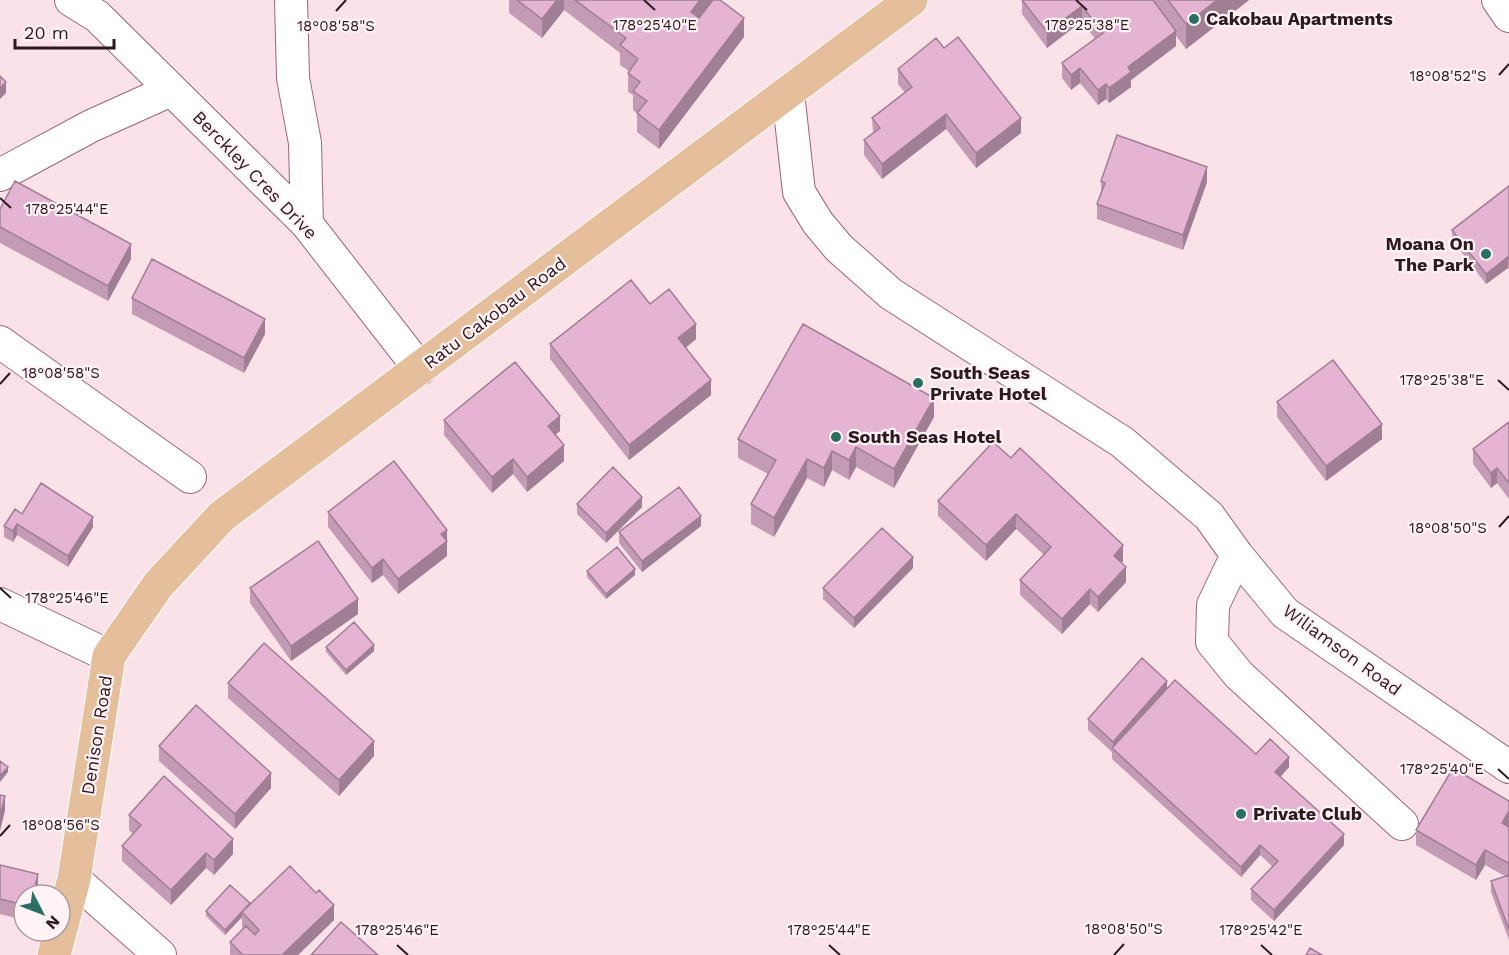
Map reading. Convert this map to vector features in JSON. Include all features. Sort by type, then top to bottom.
[{"type":"main road","name":"Ratu Cakobau Road","points":[[109,656],[158,585],[222,516],[912,0]]},
{"type":"main road","name":"Denison Road","points":[[54,955],[74,879],[109,656]]},
{"type":"street","name":"Berckley Cres Drive","points":[[71,0],[97,16],[307,224],[420,369]]},
{"type":"street","points":[[291,0],[292,78],[305,143],[307,224]]},
{"type":"street","points":[[1498,0],[1509,16]]},
{"type":"street","points":[[0,175],[91,126],[171,90]]},
{"type":"street","name":"Wiliamson Road","points":[[788,93],[799,192],[818,223],[839,248],[891,294],[1122,442],[1209,516],[1237,555],[1285,613],[1509,767]]},
{"type":"street","points":[[0,342],[190,477]]},
{"type":"street","points":[[1237,555],[1214,605],[1212,642],[1239,675],[1402,824]]},
{"type":"street","points":[[0,604],[109,656]]},
{"type":"street","points":[[74,879],[160,955]]},
{"type":"building","points":[[517,0],[557,0],[542,19]]},
{"type":"building","points":[[575,0],[700,0],[691,12],[699,18],[713,0],[720,0],[744,18],[659,130],[637,113],[647,101],[633,91],[640,82],[628,73],[638,59],[620,45],[626,38]]},
{"type":"building","points":[[1022,0],[1153,0],[1176,31],[1128,67],[1131,72],[1109,88],[1106,84],[1098,90],[1080,68],[1071,75],[1062,63],[1103,33],[1082,6],[1047,32]]},
{"type":"building","points":[[1168,0],[1217,0],[1186,24]]},
{"type":"building","points":[[958,37],[1021,118],[976,153],[946,114],[882,164],[864,140],[880,128],[872,118],[912,87],[898,69],[936,38],[944,48]]},
{"type":"building","points":[[0,76],[6,82],[0,88]]},
{"type":"building","points":[[1117,135],[1207,167],[1183,235],[1097,204],[1105,183],[1101,181]]},
{"type":"building","points":[[15,181],[131,244],[108,286],[0,227],[0,209]]},
{"type":"building","name":"Moana On The Park","points":[[1509,186],[1509,259],[1508,257],[1486,274],[1452,230]]},
{"type":"building","points":[[152,259],[265,319],[244,358],[132,298]]},
{"type":"building","points":[[631,280],[650,304],[669,289],[696,324],[678,338],[711,380],[629,445],[550,344]]},
{"type":"building","name":"South Seas Hotel","points":[[803,324],[934,398],[894,469],[856,447],[849,460],[832,451],[824,468],[807,459],[774,518],[751,504],[776,460],[738,439]]},
{"type":"building","points":[[1333,360],[1382,424],[1326,466],[1277,402]]},
{"type":"building","points":[[515,362],[560,416],[548,426],[564,445],[527,477],[513,459],[492,477],[444,420]]},
{"type":"building","points":[[1509,422],[1509,483],[1497,468],[1491,473],[1473,449]]},
{"type":"building","points":[[993,442],[1011,458],[1020,448],[1123,545],[1114,556],[1126,567],[1098,597],[1090,589],[1062,619],[1020,580],[1051,547],[1016,514],[986,545],[938,501]]},
{"type":"building","points":[[394,461],[447,530],[441,534],[447,541],[398,579],[383,559],[372,568],[328,512]]},
{"type":"building","points":[[613,467],[642,497],[606,533],[577,504]]},
{"type":"building","points":[[41,483],[93,517],[68,556],[17,524],[13,531],[4,526],[15,509],[22,514]]},
{"type":"building","points":[[679,487],[701,516],[642,561],[619,532]]},
{"type":"building","points":[[882,528],[913,557],[854,618],[823,588]]},
{"type":"building","points":[[318,541],[358,599],[291,646],[250,588]]},
{"type":"building","points":[[617,547],[635,569],[606,594],[587,571]]},
{"type":"building","points":[[354,622],[374,645],[346,670],[326,647]]},
{"type":"building","points":[[264,643],[374,741],[339,780],[228,683]]},
{"type":"building","points":[[1142,658],[1167,681],[1113,742],[1088,719]]},
{"type":"building","name":"Private Club","points":[[1175,680],[1256,754],[1270,739],[1289,757],[1275,772],[1344,834],[1274,910],[1251,889],[1278,861],[1260,845],[1241,867],[1112,748]]},
{"type":"building","points":[[196,705],[271,773],[235,814],[159,746]]},
{"type":"building","points":[[0,761],[8,767],[0,776]]},
{"type":"building","points":[[1453,768],[1509,801],[1509,811],[1502,823],[1509,827],[1508,863],[1485,850],[1476,865],[1416,830]]},
{"type":"building","points":[[164,776],[233,839],[214,860],[206,853],[171,890],[122,846],[141,825],[129,815]]},
{"type":"building","points":[[0,795],[5,796],[0,816]]},
{"type":"building","points":[[0,865],[38,874],[36,883],[12,883],[12,902],[0,899]]},
{"type":"building","points":[[290,866],[316,893],[319,890],[334,905],[282,955],[243,955],[230,942],[246,926],[255,935],[259,930],[242,912]]},
{"type":"building","points":[[1509,875],[1509,930],[1491,881]]},
{"type":"building","points":[[230,885],[250,903],[225,930],[206,911]]},
{"type":"building","points":[[341,922],[378,955],[311,955]]},
{"type":"building","points":[[1310,948],[1322,955],[1306,955]]},
{"type":"place","name":"Cakobau Apartments","points":[[1194,19]]},
{"type":"place","name":"Moana On The Park","points":[[1486,254]]},
{"type":"place","name":"South Seas Private Hotel","points":[[918,383]]},
{"type":"place","name":"South Seas Hotel","points":[[836,437]]},
{"type":"place","name":"Private Club","points":[[1241,814]]}]
